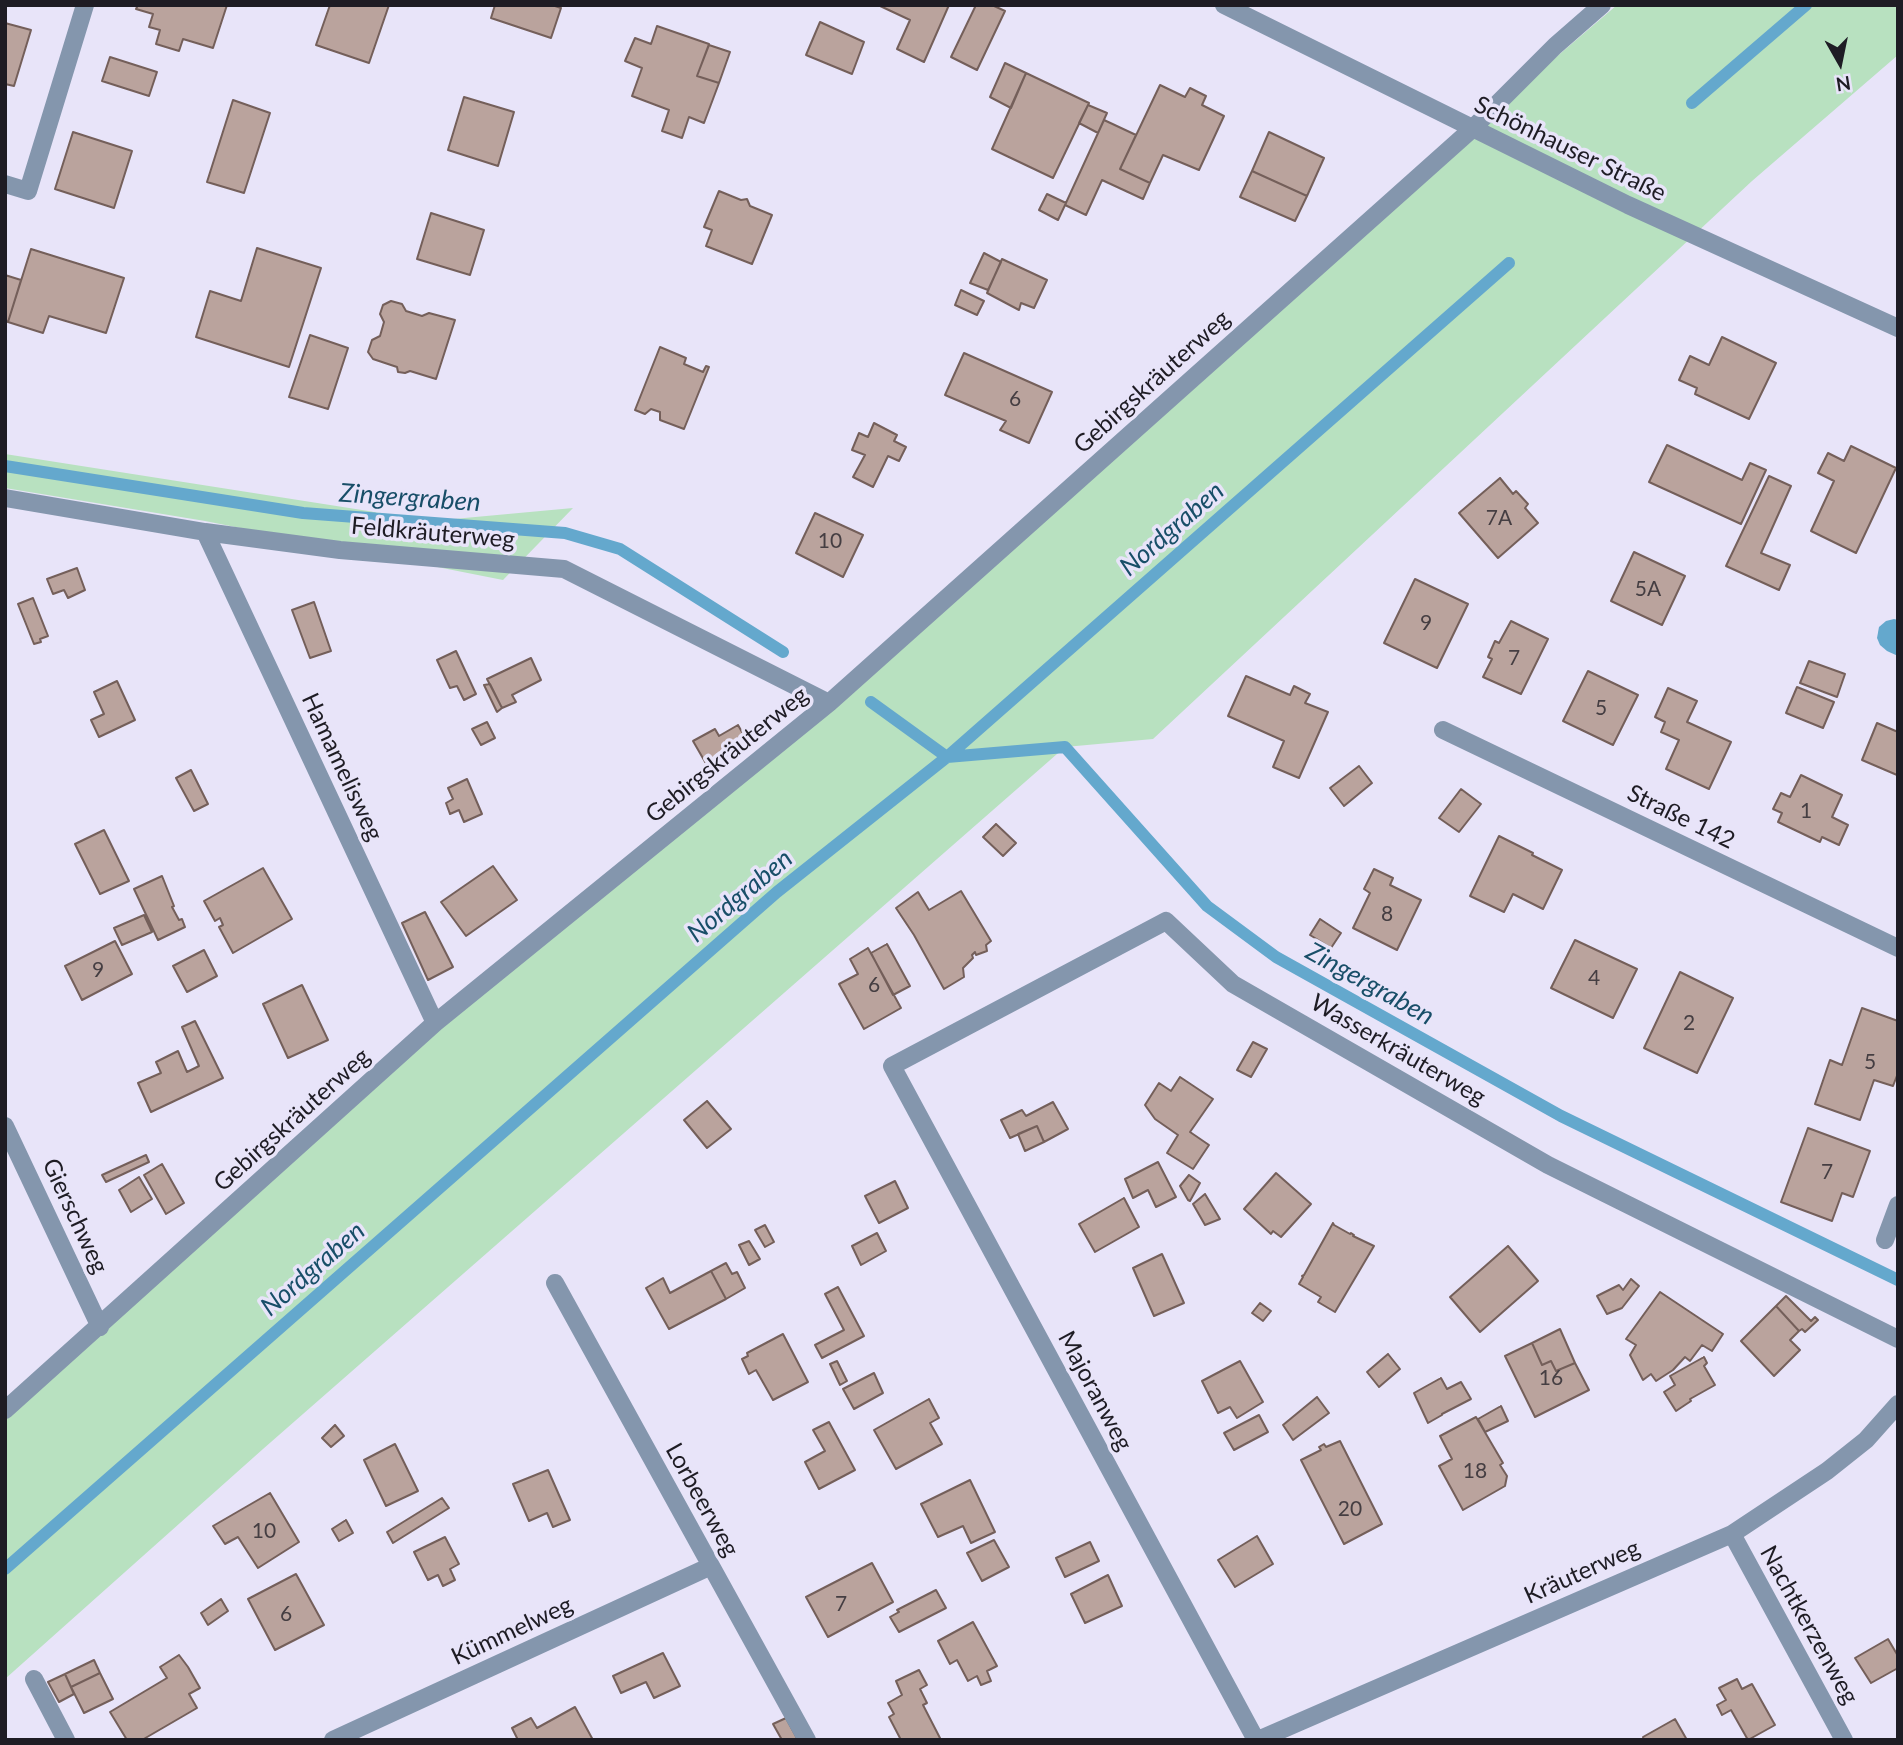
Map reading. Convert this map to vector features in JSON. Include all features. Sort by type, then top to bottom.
[{"type":"street","points":[[5,184],[28,191],[85,5]]},
{"type":"street","name":"Schönhauser Straße","points":[[1224,5],[1628,205],[1898,328]]},
{"type":"street","name":"Gebirgskräuterweg","points":[[5,1410],[435,1023],[829,703],[1472,129],[1555,46],[1602,5]]},
{"type":"street","name":"Feldkräuterweg","points":[[5,498],[205,532],[340,550],[564,569],[829,703]]},
{"type":"street","name":"Hamamelisweg","points":[[205,532],[435,1023]]},
{"type":"street","name":"Straße 142","points":[[1443,730],[1898,948]]},
{"type":"street","name":"Wasserkräuterweg","points":[[892,1066],[1166,921],[1233,984],[1536,1158],[1898,1339]]},
{"type":"street","name":"Majoranweg","points":[[892,1066],[1257,1740]]},
{"type":"street","name":"Gierschweg","points":[[5,1126],[100,1326]]},
{"type":"street","points":[[1885,1240],[1898,1205]]},
{"type":"street","name":"Lorbeerweg","points":[[555,1283],[807,1740]]},
{"type":"street","name":"Kräuterweg","points":[[1257,1740],[1732,1534],[1827,1471],[1866,1440],[1898,1404]]},
{"type":"street","name":"Nachtkerzenweg","points":[[1732,1534],[1844,1740]]},
{"type":"street","name":"Kümmelweg","points":[[333,1740],[711,1566]]},
{"type":"street","points":[[34,1679],[66,1740]]},
{"type":"green space","points":[[1617,5],[1898,5],[1898,55],[1752,181],[1153,739],[1065,747],[263,1449],[5,1679],[5,1410],[435,1023],[829,703],[1472,129]]},
{"type":"green space","points":[[5,454],[432,521],[573,508],[503,580],[205,521],[5,488]]},
{"type":"water","points":[[1894,619],[1898,620],[1898,656],[1880,645],[1877,638],[1879,627]]},
{"type":"building","points":[[138,5],[227,5],[213,48],[183,39],[179,51],[156,44],[160,30],[149,27],[153,14],[136,9]]},
{"type":"building","points":[[330,5],[389,5],[369,63],[316,45]]},
{"type":"building","points":[[495,5],[552,5],[561,8],[551,38],[491,18]]},
{"type":"building","points":[[878,5],[949,5],[924,62],[897,49],[910,20]]},
{"type":"building","points":[[976,5],[992,5],[1005,11],[977,70],[951,57]]},
{"type":"building","points":[[820,22],[864,42],[852,74],[806,55]]},
{"type":"building","points":[[5,23],[31,30],[14,86],[5,84]]},
{"type":"building","points":[[657,26],[709,44],[697,76],[719,83],[704,123],[689,117],[682,138],[662,131],[669,110],[632,96],[642,68],[625,61],[635,38],[651,44]]},
{"type":"building","points":[[709,45],[730,52],[719,83],[697,76]]},
{"type":"building","points":[[110,57],[157,72],[149,96],[102,81]]},
{"type":"building","points":[[1005,63],[1026,73],[1011,108],[990,97]]},
{"type":"building","points":[[1026,73],[1089,103],[1053,178],[992,149]]},
{"type":"building","points":[[1160,85],[1185,97],[1190,88],[1206,96],[1202,105],[1224,116],[1199,170],[1163,155],[1150,183],[1120,169]]},
{"type":"building","points":[[464,97],[514,112],[498,166],[448,150]]},
{"type":"building","points":[[233,100],[270,113],[244,193],[207,182]]},
{"type":"building","points":[[1088,105],[1107,113],[1098,133],[1079,123]]},
{"type":"building","points":[[1104,120],[1136,135],[1120,169],[1150,183],[1143,199],[1102,180],[1086,215],[1065,205]]},
{"type":"building","points":[[73,132],[132,151],[114,208],[55,189]]},
{"type":"building","points":[[1269,132],[1324,158],[1307,196],[1252,171]]},
{"type":"building","points":[[1252,171],[1307,196],[1295,221],[1240,197]]},
{"type":"building","points":[[719,191],[741,200],[747,199],[750,206],[772,215],[752,264],[706,246],[712,230],[704,227]]},
{"type":"building","points":[[1047,194],[1066,203],[1058,220],[1039,210]]},
{"type":"building","points":[[431,213],[484,230],[470,275],[417,259]]},
{"type":"building","points":[[257,248],[321,268],[289,367],[196,337],[210,291],[241,301]]},
{"type":"building","points":[[31,249],[124,278],[106,333],[49,316],[43,333],[8,322]]},
{"type":"building","points":[[984,253],[1001,262],[988,290],[970,283]]},
{"type":"building","points":[[1002,259],[1047,280],[1034,308],[1021,303],[1019,310],[987,293]]},
{"type":"building","points":[[5,275],[21,280],[8,322],[5,321]]},
{"type":"building","points":[[961,290],[984,301],[977,315],[955,305]]},
{"type":"building","points":[[391,301],[402,304],[406,311],[422,316],[429,313],[455,320],[436,379],[410,371],[398,372],[397,367],[373,359],[368,352],[372,340],[380,336],[384,322],[380,314],[383,305]]},
{"type":"building","points":[[310,335],[348,348],[328,409],[289,397]]},
{"type":"building","points":[[1722,337],[1776,363],[1749,419],[1695,394],[1697,388],[1679,380],[1690,356],[1709,365]]},
{"type":"building","points":[[660,347],[686,358],[684,364],[703,372],[706,366],[709,367],[684,429],[660,420],[660,412],[651,409],[645,414],[635,410]]},
{"type":"building","points":[[964,353],[1052,392],[1029,443],[1000,430],[1006,421],[945,395]]},
{"type":"building","points":[[874,423],[897,435],[894,441],[906,447],[899,461],[888,456],[873,487],[853,477],[865,455],[852,450],[859,433],[868,437]]},
{"type":"building","points":[[1667,445],[1742,480],[1750,463],[1766,470],[1741,524],[1649,482]]},
{"type":"building","points":[[1851,446],[1896,468],[1856,553],[1811,531],[1834,481],[1818,473],[1828,453],[1844,461]]},
{"type":"building","points":[[1769,476],[1791,486],[1761,553],[1790,565],[1779,590],[1726,566]]},
{"type":"building","points":[[1500,478],[1513,494],[1516,491],[1528,504],[1525,508],[1538,523],[1498,558],[1459,513]]},
{"type":"building","points":[[815,513],[863,535],[843,577],[796,553]]},
{"type":"building","points":[[1634,552],[1685,576],[1662,625],[1611,601]]},
{"type":"building","points":[[77,568],[85,590],[68,598],[64,590],[53,594],[47,579]]},
{"type":"building","points":[[1415,579],[1468,604],[1437,668],[1384,643]]},
{"type":"building","points":[[33,598],[48,636],[34,644],[18,604]]},
{"type":"building","points":[[314,602],[331,651],[310,658],[292,610]]},
{"type":"building","points":[[1511,621],[1548,639],[1521,694],[1483,677],[1492,659],[1488,657],[1495,641],[1499,643]]},
{"type":"building","points":[[456,651],[476,694],[464,700],[457,686],[450,688],[437,660]]},
{"type":"building","points":[[531,658],[541,680],[512,695],[516,702],[502,708],[487,679]]},
{"type":"building","points":[[1809,661],[1845,674],[1837,697],[1800,683]]},
{"type":"building","points":[[1588,671],[1638,695],[1613,745],[1563,721]]},
{"type":"building","points":[[1246,676],[1290,695],[1294,686],[1310,694],[1305,703],[1328,712],[1299,778],[1273,767],[1284,741],[1228,716]]},
{"type":"building","points":[[117,681],[135,720],[99,737],[91,720],[104,714],[94,692]]},
{"type":"building","points":[[490,684],[502,708],[497,712],[484,685]]},
{"type":"building","points":[[1797,687],[1834,702],[1823,728],[1786,713]]},
{"type":"building","points":[[1668,688],[1697,701],[1687,722],[1731,742],[1709,789],[1666,769],[1679,740],[1661,732],[1665,722],[1655,717]]},
{"type":"building","points":[[487,722],[495,738],[481,745],[472,729]]},
{"type":"building","points":[[1877,723],[1898,732],[1897,775],[1862,760]]},
{"type":"building","points":[[738,725],[750,746],[708,767],[693,741],[715,729],[719,736]]},
{"type":"building","points":[[1359,766],[1372,783],[1344,806],[1330,788]]},
{"type":"building","points":[[191,770],[208,804],[194,811],[176,778]]},
{"type":"building","points":[[1801,775],[1842,795],[1832,817],[1848,825],[1839,845],[1822,837],[1820,842],[1778,822],[1782,813],[1773,809],[1781,793],[1790,797]]},
{"type":"building","points":[[467,779],[482,814],[464,822],[459,810],[450,814],[446,803],[453,799],[448,788]]},
{"type":"building","points":[[1461,789],[1481,804],[1459,832],[1439,818]]},
{"type":"building","points":[[996,824],[1016,843],[1003,856],[983,837]]},
{"type":"building","points":[[104,830],[129,881],[100,894],[75,844]]},
{"type":"building","points":[[1499,836],[1562,870],[1543,909],[1513,894],[1504,912],[1470,896]]},
{"type":"building","points":[[493,866],[517,900],[466,936],[441,902]]},
{"type":"building","points":[[263,868],[292,919],[233,953],[219,927],[223,925],[220,918],[215,921],[204,901]]},
{"type":"building","points":[[1374,869],[1393,878],[1390,885],[1421,900],[1397,950],[1353,928],[1370,893],[1364,889]]},
{"type":"building","points":[[162,876],[174,906],[172,907],[185,927],[158,940],[134,889]]},
{"type":"building","points":[[961,891],[991,941],[986,945],[987,951],[976,955],[975,952],[972,955],[973,958],[963,968],[964,977],[944,989],[896,908],[918,892],[929,910]]},
{"type":"building","points":[[425,912],[453,967],[428,980],[402,923]]},
{"type":"building","points":[[144,915],[152,932],[122,945],[114,928]]},
{"type":"building","points":[[1320,919],[1341,933],[1331,948],[1310,935]]},
{"type":"building","points":[[1575,940],[1637,969],[1613,1018],[1551,988]]},
{"type":"building","points":[[115,941],[132,974],[82,1000],[65,966]]},
{"type":"building","points":[[887,944],[910,986],[893,995],[871,953]]},
{"type":"building","points":[[868,948],[901,1008],[864,1029],[839,984],[858,974],[850,959]]},
{"type":"building","points":[[204,950],[217,976],[187,992],[173,966]]},
{"type":"building","points":[[1680,972],[1733,998],[1697,1073],[1644,1048]]},
{"type":"building","points":[[302,985],[328,1040],[288,1058],[263,1004]]},
{"type":"building","points":[[1862,1008],[1898,1021],[1898,1073],[1893,1086],[1874,1080],[1860,1120],[1815,1104],[1830,1060],[1842,1065]]},
{"type":"building","points":[[195,1021],[223,1078],[151,1112],[138,1083],[161,1073],[156,1062],[178,1051],[187,1072],[199,1066],[182,1027]]},
{"type":"building","points":[[1253,1042],[1267,1049],[1251,1077],[1237,1070]]},
{"type":"building","points":[[1180,1077],[1213,1099],[1190,1132],[1209,1145],[1193,1169],[1167,1153],[1178,1135],[1155,1119],[1145,1105],[1159,1083],[1171,1091]]},
{"type":"building","points":[[707,1101],[731,1129],[707,1148],[684,1120]]},
{"type":"building","points":[[1053,1102],[1068,1129],[1044,1142],[1037,1126],[1010,1138],[1001,1120],[1022,1110],[1026,1116]]},
{"type":"building","points":[[1037,1126],[1044,1142],[1025,1151],[1018,1134]]},
{"type":"building","points":[[1808,1128],[1870,1151],[1853,1197],[1842,1193],[1832,1221],[1781,1202]]},
{"type":"building","points":[[146,1155],[149,1162],[106,1182],[102,1175]]},
{"type":"building","points":[[1158,1162],[1176,1197],[1156,1207],[1148,1190],[1133,1198],[1125,1179]]},
{"type":"building","points":[[162,1164],[184,1203],[166,1214],[144,1175]]},
{"type":"building","points":[[1276,1173],[1311,1204],[1281,1237],[1273,1231],[1271,1234],[1244,1209]]},
{"type":"building","points":[[1189,1175],[1200,1183],[1190,1201],[1180,1186]]},
{"type":"building","points":[[139,1177],[152,1199],[131,1212],[119,1190]]},
{"type":"building","points":[[895,1181],[908,1208],[879,1223],[865,1196]]},
{"type":"building","points":[[1205,1194],[1220,1219],[1205,1225],[1193,1204]]},
{"type":"building","points":[[1124,1198],[1139,1227],[1095,1252],[1079,1224]]},
{"type":"building","points":[[1333,1223],[1374,1246],[1335,1312],[1318,1302],[1321,1297],[1299,1284]]},
{"type":"building","points":[[765,1225],[774,1242],[765,1247],[755,1230]]},
{"type":"building","points":[[877,1233],[886,1251],[861,1265],[852,1246]]},
{"type":"building","points":[[749,1241],[760,1259],[749,1265],[739,1245]]},
{"type":"building","points":[[1508,1246],[1538,1281],[1480,1332],[1450,1297]]},
{"type":"building","points":[[1162,1254],[1184,1303],[1154,1316],[1133,1268]]},
{"type":"building","points":[[726,1263],[732,1274],[737,1272],[745,1288],[726,1299],[711,1271]]},
{"type":"building","points":[[711,1271],[726,1299],[669,1329],[646,1288],[663,1278],[670,1293]]},
{"type":"building","points":[[1631,1279],[1639,1286],[1622,1308],[1607,1314],[1597,1296],[1619,1285],[1623,1290]]},
{"type":"building","points":[[838,1287],[864,1336],[822,1358],[815,1345],[844,1330],[825,1294]]},
{"type":"building","points":[[1660,1292],[1723,1334],[1712,1351],[1702,1345],[1690,1361],[1685,1357],[1673,1370],[1656,1381],[1651,1374],[1643,1380],[1630,1355],[1636,1345],[1626,1339]]},
{"type":"building","points":[[1786,1296],[1811,1321],[1815,1317],[1818,1320],[1805,1332],[1802,1329],[1799,1331],[1776,1306]]},
{"type":"building","points":[[1260,1303],[1271,1311],[1263,1321],[1252,1313]]},
{"type":"building","points":[[1776,1306],[1799,1331],[1790,1340],[1800,1350],[1774,1376],[1741,1341]]},
{"type":"building","points":[[1560,1329],[1575,1363],[1556,1371],[1551,1361],[1542,1365],[1532,1343]]},
{"type":"building","points":[[783,1334],[808,1382],[773,1400],[756,1370],[749,1374],[742,1359],[748,1356],[747,1353]]},
{"type":"building","points":[[1532,1343],[1542,1365],[1551,1361],[1556,1371],[1575,1363],[1589,1390],[1535,1417],[1505,1356]]},
{"type":"building","points":[[1388,1354],[1400,1369],[1379,1387],[1367,1372]]},
{"type":"building","points":[[1704,1357],[1707,1363],[1704,1366],[1715,1385],[1690,1399],[1691,1401],[1676,1411],[1664,1392],[1675,1385],[1670,1376]]},
{"type":"building","points":[[837,1361],[847,1381],[840,1385],[830,1364]]},
{"type":"building","points":[[1240,1361],[1263,1402],[1237,1418],[1230,1407],[1218,1413],[1202,1381]]},
{"type":"building","points":[[874,1373],[883,1393],[854,1409],[843,1389]]},
{"type":"building","points":[[1441,1378],[1447,1389],[1461,1382],[1471,1399],[1428,1423],[1414,1393]]},
{"type":"building","points":[[1317,1397],[1329,1413],[1293,1440],[1283,1425]]},
{"type":"building","points":[[929,1399],[939,1418],[930,1423],[942,1444],[896,1469],[874,1430]]},
{"type":"building","points":[[1501,1406],[1508,1421],[1485,1432],[1478,1419]]},
{"type":"building","points":[[1259,1415],[1268,1432],[1234,1450],[1224,1433]]},
{"type":"building","points":[[1476,1417],[1503,1463],[1500,1465],[1507,1476],[1505,1486],[1463,1510],[1439,1466],[1452,1459],[1440,1436]]},
{"type":"building","points":[[829,1422],[855,1470],[819,1489],[805,1462],[825,1451],[813,1430]]},
{"type":"building","points":[[335,1425],[344,1436],[331,1447],[322,1438]]},
{"type":"building","points":[[1340,1441],[1382,1524],[1344,1544],[1301,1460],[1321,1450],[1319,1447],[1324,1444],[1326,1447]]},
{"type":"building","points":[[395,1444],[418,1491],[386,1506],[364,1460]]},
{"type":"building","points":[[548,1470],[570,1520],[553,1527],[547,1513],[529,1521],[513,1484]]},
{"type":"building","points":[[970,1480],[995,1532],[971,1543],[963,1526],[938,1537],[921,1504]]},
{"type":"building","points":[[270,1493],[299,1542],[258,1568],[238,1537],[225,1544],[213,1526]]},
{"type":"building","points":[[442,1498],[449,1508],[393,1543],[387,1532]]},
{"type":"building","points":[[346,1520],[353,1533],[339,1541],[332,1529]]},
{"type":"building","points":[[1257,1536],[1273,1564],[1235,1587],[1218,1560]]},
{"type":"building","points":[[445,1537],[459,1564],[450,1569],[455,1580],[443,1586],[438,1575],[428,1580],[414,1552]]},
{"type":"building","points":[[994,1540],[1009,1567],[982,1581],[967,1553]]},
{"type":"building","points":[[1090,1542],[1099,1561],[1065,1577],[1056,1558]]},
{"type":"building","points":[[872,1563],[893,1602],[828,1637],[806,1597]]},
{"type":"building","points":[[296,1574],[324,1625],[275,1650],[248,1599]]},
{"type":"building","points":[[1108,1575],[1122,1606],[1085,1623],[1071,1594]]},
{"type":"building","points":[[936,1590],[946,1608],[899,1632],[890,1617],[899,1612],[897,1610]]},
{"type":"building","points":[[221,1599],[228,1611],[208,1625],[201,1613]]},
{"type":"building","points":[[973,1622],[997,1666],[987,1671],[991,1681],[981,1685],[977,1676],[968,1681],[957,1660],[950,1664],[938,1641]]},
{"type":"building","points":[[1888,1639],[1898,1656],[1898,1668],[1871,1683],[1855,1658]]},
{"type":"building","points":[[663,1653],[680,1686],[654,1698],[646,1682],[621,1693],[613,1676]]},
{"type":"building","points":[[179,1655],[200,1688],[189,1694],[197,1708],[142,1740],[127,1740],[110,1712],[167,1678],[160,1667]]},
{"type":"building","points":[[94,1660],[100,1673],[71,1687],[65,1674]]},
{"type":"building","points":[[919,1670],[927,1685],[920,1689],[927,1703],[923,1705],[941,1740],[901,1740],[889,1717],[894,1714],[888,1703],[902,1695],[896,1681]]},
{"type":"building","points":[[100,1673],[113,1699],[84,1713],[71,1687]]},
{"type":"building","points":[[65,1674],[74,1694],[59,1702],[48,1682]]},
{"type":"building","points":[[1737,1679],[1742,1689],[1752,1684],[1775,1725],[1748,1740],[1731,1710],[1722,1715],[1717,1705],[1726,1700],[1719,1688]]},
{"type":"building","points":[[575,1707],[593,1740],[518,1740],[512,1728],[531,1718],[537,1728]]},
{"type":"building","points":[[786,1718],[798,1740],[782,1740],[773,1724]]},
{"type":"building","points":[[1675,1719],[1687,1740],[1644,1740],[1643,1737]]},
{"type":"waterway","name":"Nordgraben","points":[[1692,103],[1806,5]]},
{"type":"waterway","name":"Nordgraben","points":[[5,1569],[777,892],[947,757],[1509,263]]},
{"type":"waterway","name":"Zingergraben","points":[[5,466],[303,513],[565,533],[620,549],[783,652]]},
{"type":"waterway","name":"Zingergraben","points":[[871,702],[947,757],[1065,747],[1207,906],[1276,957],[1561,1116],[1898,1280]]}]
